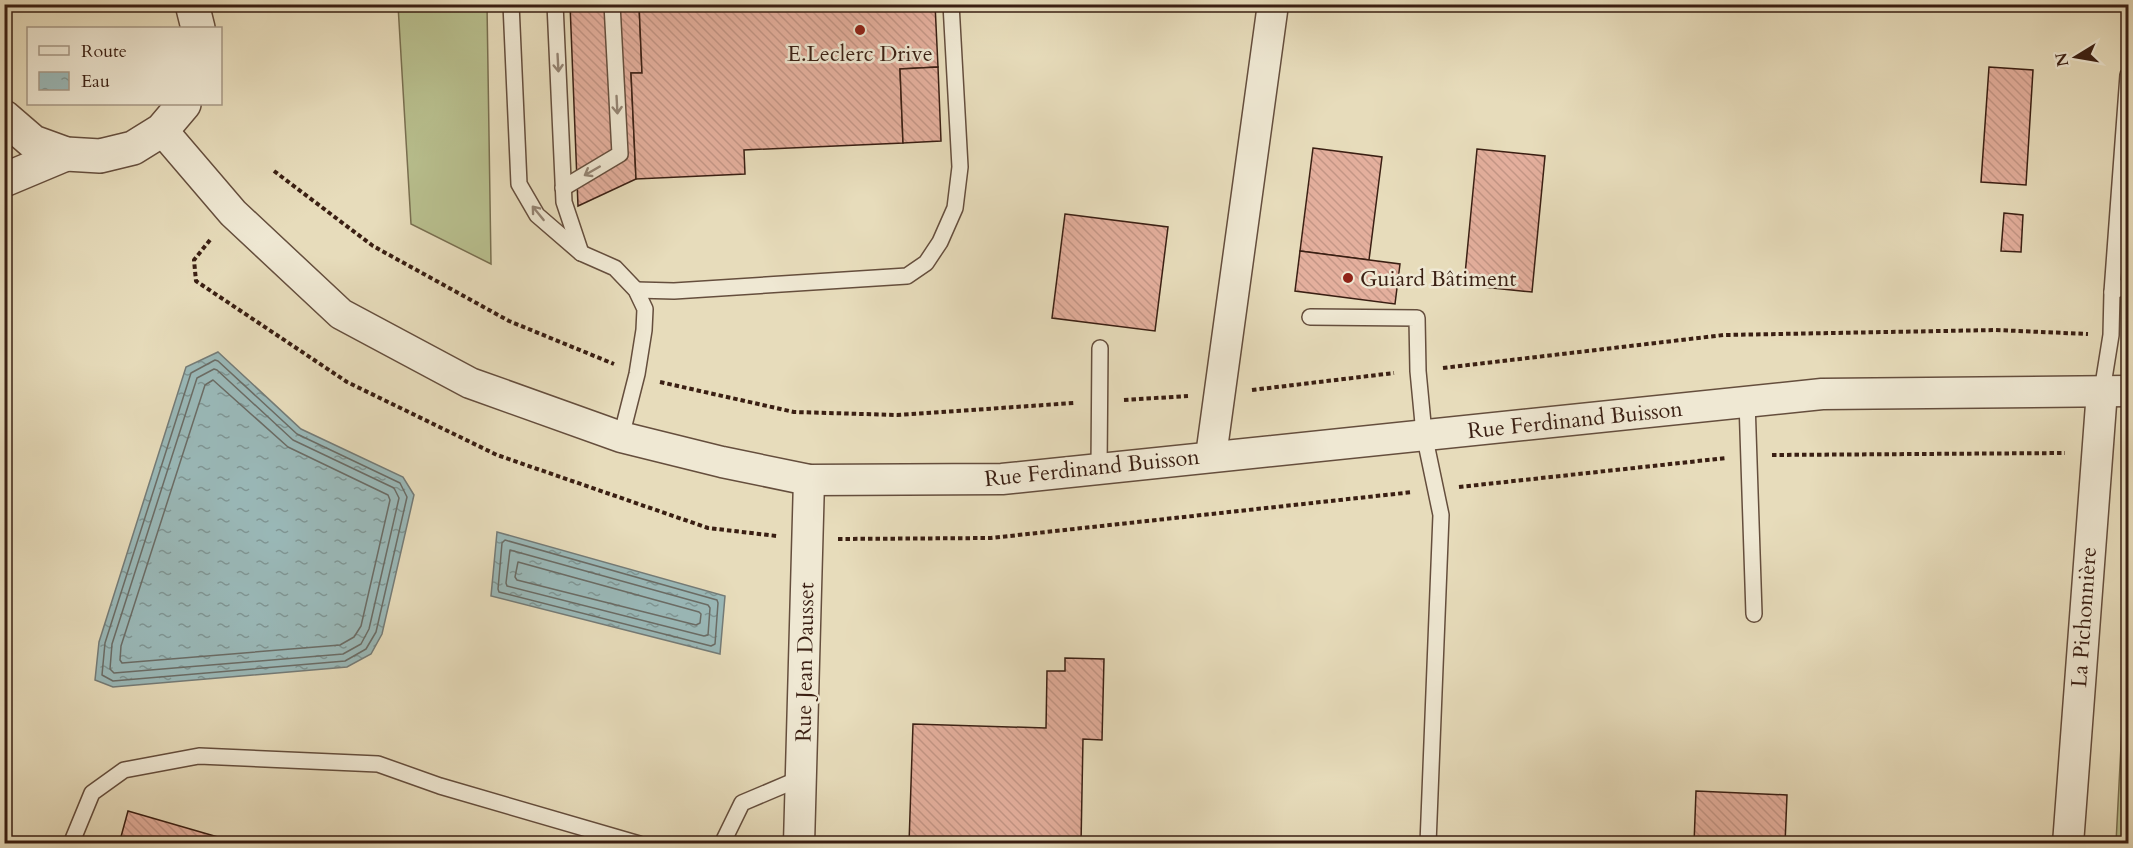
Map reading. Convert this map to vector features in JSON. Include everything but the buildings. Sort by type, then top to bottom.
[{"type":"street","points":[[192,4],[198,27]]},
{"type":"street","points":[[1210,456],[1273,4]]},
{"type":"street","points":[[4,117],[33,142],[66,154],[100,156],[133,148],[162,129],[183,105]]},
{"type":"street","name":"Rue Ferdinand Buisson","points":[[162,129],[233,213],[341,314],[470,383],[621,437],[722,462],[809,480],[1002,479],[1822,394],[2115,391]]},
{"type":"street","points":[[4,180],[66,154]]},
{"type":"street","name":"La Pichonnière","points":[[2068,843],[2115,391]]},
{"type":"street","name":"Rue Jean Dausset","points":[[799,843],[809,480]]},
{"type":"lane","points":[[511,4],[519,184],[537,215],[581,253],[615,268],[636,290],[645,309],[637,374],[621,437]]},
{"type":"lane","points":[[555,4],[564,202],[581,253]]},
{"type":"lane","points":[[563,188],[620,154],[612,4]]},
{"type":"lane","points":[[636,290],[674,291],[907,276],[926,263],[940,242],[955,208],[960,167],[951,4]]},
{"type":"lane","points":[[2115,391],[2111,336],[2112,292],[2128,75]]},
{"type":"lane","points":[[2112,292],[2128,285]]},
{"type":"lane","points":[[1310,317],[1417,318],[1418,371],[1424,434],[1441,515],[1428,843]]},
{"type":"lane","points":[[1099,468],[1100,348]]},
{"type":"lane","points":[[1747,401],[1752,488],[1754,614]]},
{"type":"lane","points":[[71,843],[92,793],[124,770],[199,756],[378,764],[440,786],[639,843]]},
{"type":"lane","points":[[722,843],[742,803],[801,778]]},
{"type":"path","points":[[274,171],[373,246],[498,316],[654,381],[794,412],[897,416],[1220,393],[1724,335],[1996,330],[2111,336]]},
{"type":"green space","points":[[398,5],[487,5],[491,264],[411,224]]},
{"type":"green space","points":[[2128,610],[2128,843],[2116,843]]},
{"type":"water","points":[[218,352],[301,429],[403,477],[414,495],[382,634],[371,654],[347,667],[113,687],[95,680],[99,642],[186,367]]},
{"type":"water","points":[[497,532],[725,596],[720,654],[491,596]]},
{"type":"place","name":"E.Leclerc Drive","points":[[860,30]]},
{"type":"place","name":"Guiard Bâtiment","points":[[1348,278]]}]
